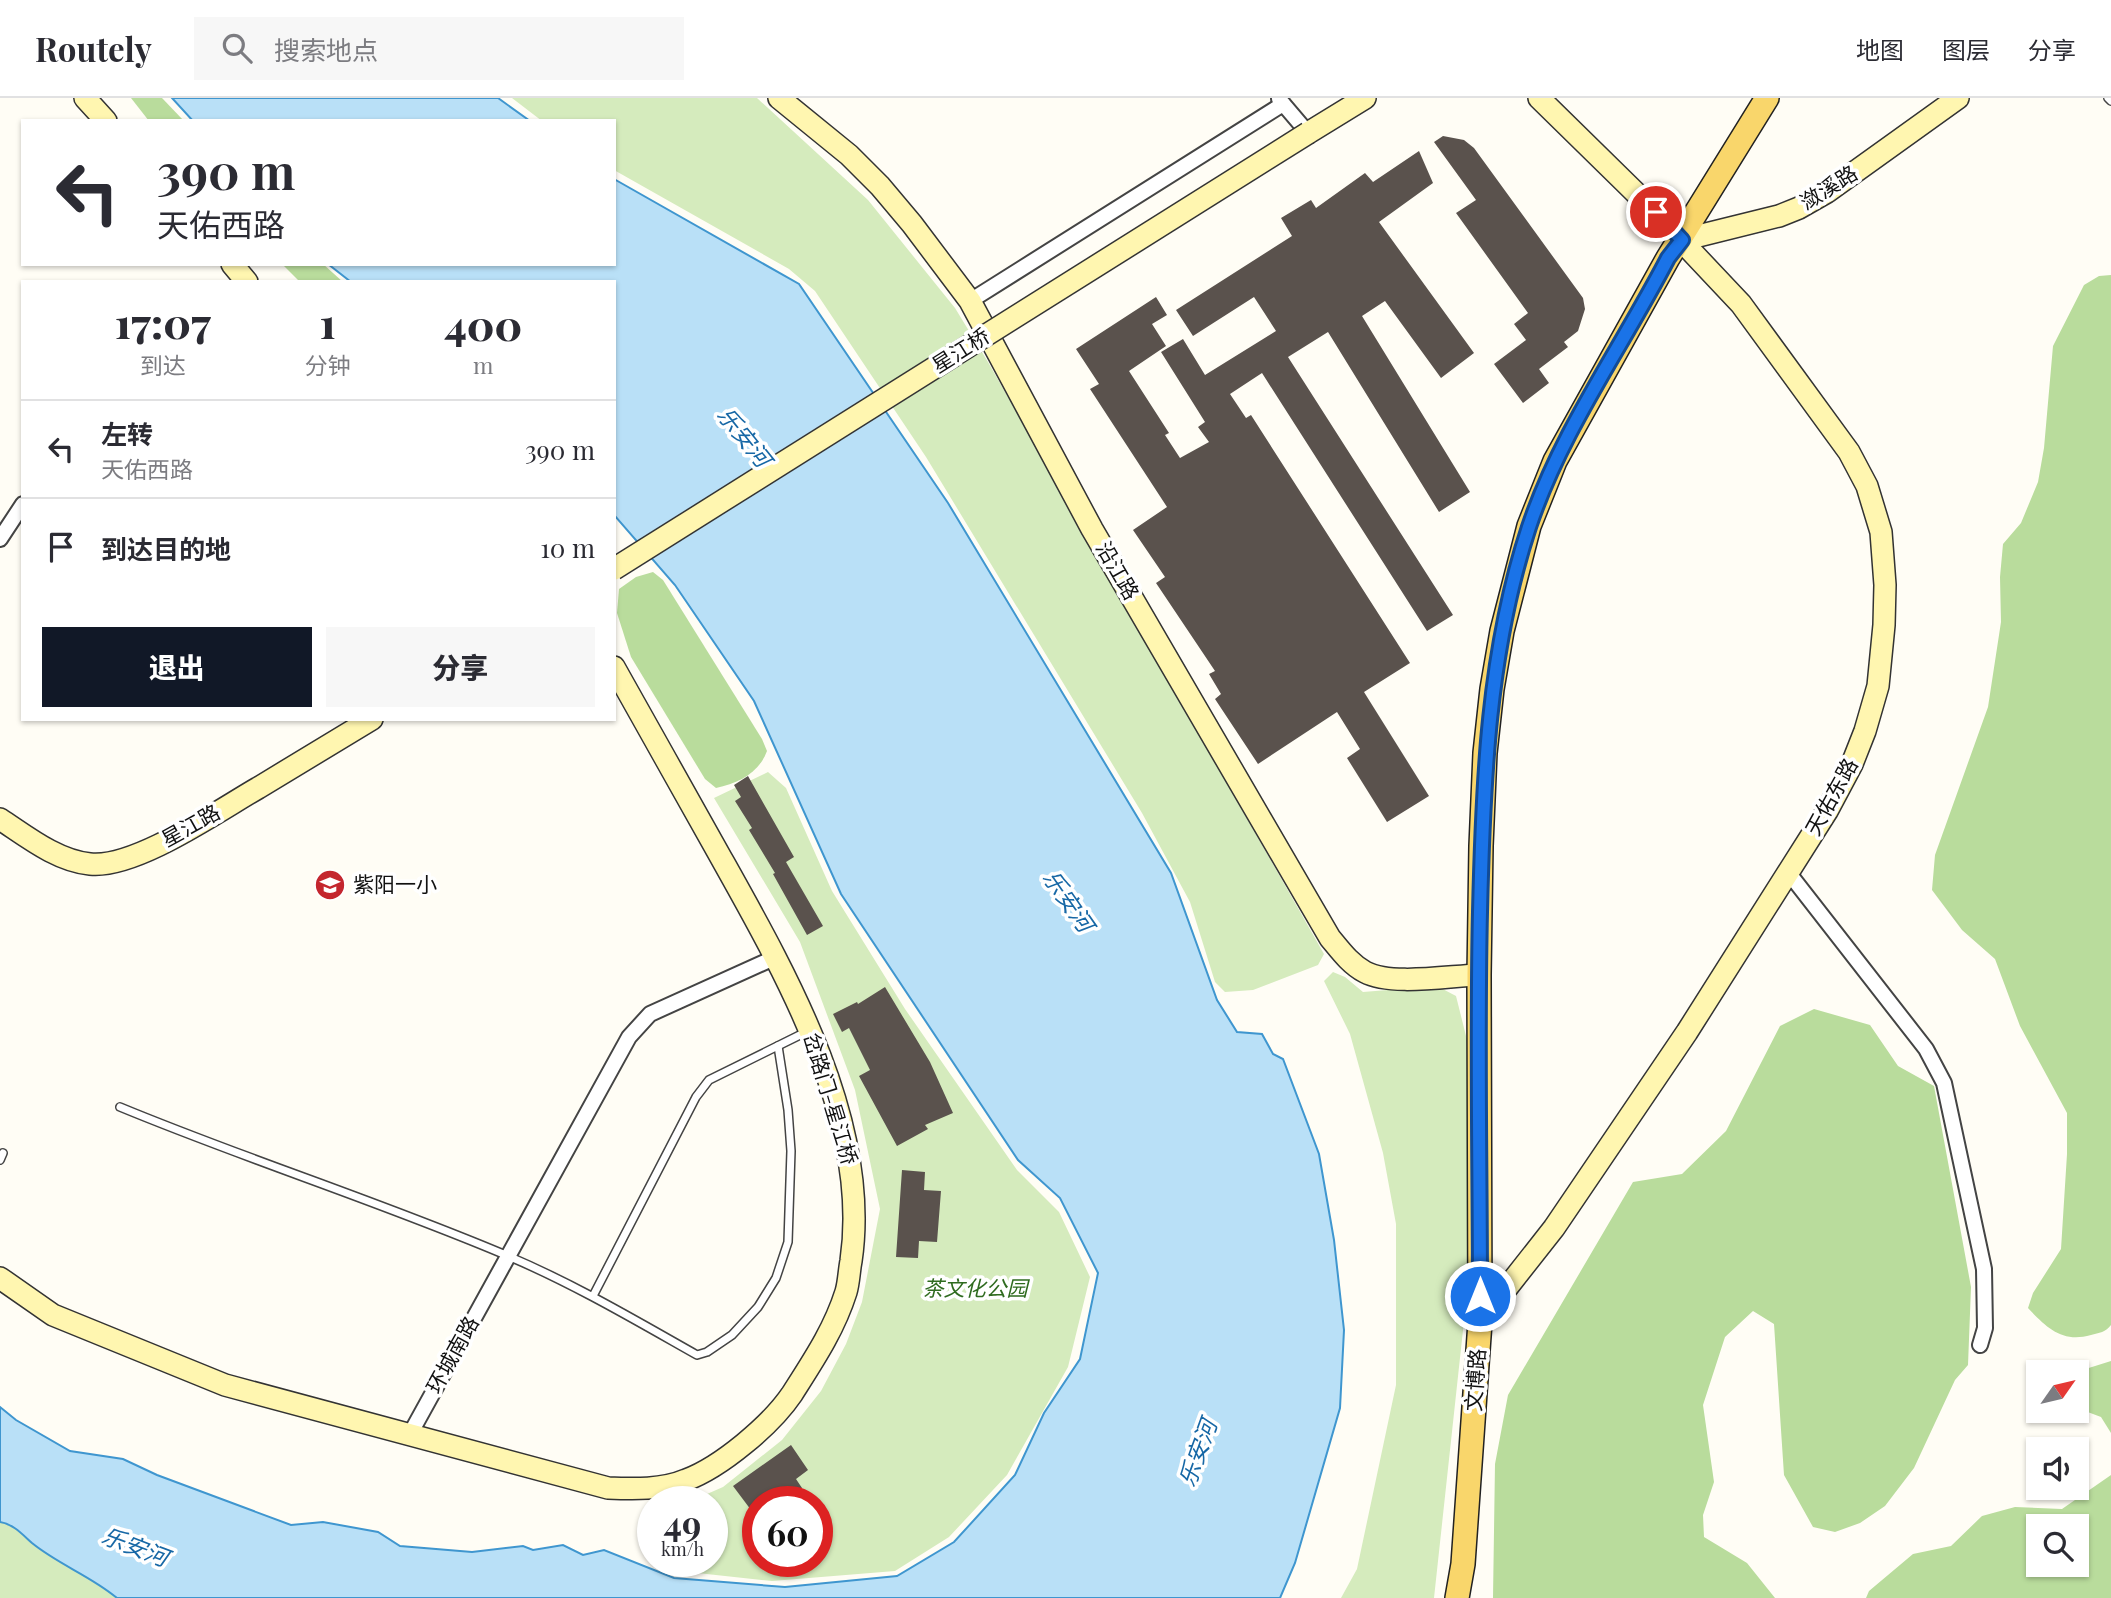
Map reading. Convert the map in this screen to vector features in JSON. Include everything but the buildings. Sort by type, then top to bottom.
[{"type":"main road","name":"文博路","points":[[1457,1598],[1463,1564],[1480,1322],[1479,975],[1485,753],[1494,677],[1515,577],[1529,526],[1555,461],[1668,258],[1682,240],[1767,98]]},
{"type":"street","points":[[85,98],[104,119]]},
{"type":"street","name":"沿江路","points":[[779,98],[849,155],[880,186],[970,301],[1093,529],[1330,938],[1348,960],[1365,972],[1385,978],[1479,975]]},
{"type":"street","points":[[970,301],[1280,101],[1308,133],[1365,98]]},
{"type":"street","name":"天佑东路","points":[[1480,1322],[1555,1228],[1688,1031],[1827,811],[1852,764],[1874,701],[1880,671],[1885,614],[1881,532],[1867,486],[1849,452],[1741,304],[1682,240],[1539,98]]},
{"type":"street","name":"潋溪路","points":[[1682,240],[1779,216],[1799,208],[1827,192],[1958,98]]},
{"type":"street","name":"星江桥","points":[[616,568],[1308,133]]},
{"type":"street","points":[[234,266],[245,280]]},
{"type":"street","points":[[0,539],[21,507]]},
{"type":"street","name":"岔路门-星江桥","points":[[409,1436],[608,1488],[638,1489],[686,1480],[736,1450],[782,1410],[826,1342],[847,1290],[854,1241],[854,1181],[838,1115],[810,1030],[776,957],[616,671]]},
{"type":"street","name":"星江路","points":[[0,818],[70,859],[90,864],[109,863],[178,836],[369,721]]},
{"type":"street","points":[[1788,872],[1926,1049],[1944,1083],[1984,1269],[1985,1328],[1980,1345]]},
{"type":"street","name":"环城南路","points":[[409,1436],[629,1037],[650,1014],[776,957]]},
{"type":"street","points":[[0,1278],[53,1315],[225,1385],[409,1436]]},
{"type":"lane","points":[[593,1296],[695,1097],[709,1080],[810,1030]]},
{"type":"lane","points":[[120,1107],[204,1142],[508,1256],[593,1296],[697,1355],[707,1352],[732,1335],[758,1307],[776,1278],[788,1242],[791,1151],[778,1046]]},
{"type":"green space","points":[[131,98],[162,98],[182,119],[147,119]]},
{"type":"green space","points":[[512,98],[757,98],[868,200],[955,308],[988,362],[1324,954],[1318,965],[1253,990],[1225,992],[1215,982],[1190,902],[1142,813],[926,457],[815,291],[789,269],[616,171],[616,119],[539,119]]},
{"type":"green space","points":[[284,266],[325,266],[341,280],[298,280]]},
{"type":"green space","points":[[2111,275],[2111,1325],[2100,1333],[2072,1337],[2056,1332],[2028,1308],[2033,1293],[2061,1249],[2067,1113],[2020,1026],[1995,959],[1962,930],[1932,890],[1935,855],[1988,707],[2001,622],[2000,577],[2003,544],[2021,523],[2038,482],[2044,448],[2053,346],[2084,285],[2099,276]]},
{"type":"green space","points":[[653,572],[663,580],[767,751],[753,771],[733,783],[716,788],[705,779],[631,657],[617,613],[619,589],[636,577]]},
{"type":"green space","name":"茶文化公园","points":[[768,772],[786,788],[832,891],[905,1009],[1017,1170],[1059,1212],[1090,1277],[1068,1367],[1007,1475],[949,1537],[895,1571],[833,1576],[833,1486],[742,1486],[742,1577],[821,1577],[772,1581],[728,1576],[728,1486],[724,1486],[782,1440],[821,1391],[846,1344],[862,1302],[880,1209],[855,1090],[800,942],[714,798]]},
{"type":"green space","points":[[1333,972],[1345,977],[1363,992],[1437,986],[1456,996],[1472,1060],[1468,1284],[1434,1598],[1341,1598],[1357,1569],[1396,1385],[1396,1224],[1383,1153],[1350,1034],[1324,981]]},
{"type":"green space","points":[[1814,1009],[1870,1025],[1898,1066],[1934,1086],[1971,1287],[1968,1365],[1955,1380],[1914,1468],[1885,1506],[1860,1523],[1835,1532],[1813,1527],[1784,1475],[1774,1324],[1753,1311],[1725,1337],[1703,1405],[1714,1482],[1703,1515],[1704,1537],[1747,1563],[1775,1598],[1493,1598],[1495,1464],[1508,1395],[1633,1182],[1682,1174],[1726,1131],[1780,1026]]},
{"type":"green space","points":[[2111,1361],[2111,1433],[2101,1417],[2090,1413],[2090,1368]]},
{"type":"green space","points":[[2111,1475],[2111,1598],[1866,1598],[1869,1591],[1913,1554],[1951,1546],[1982,1516],[2015,1507],[2062,1509],[2075,1500],[2089,1500],[2089,1490]]},
{"type":"green space","points":[[0,1522],[13,1527],[42,1551],[117,1598],[0,1598]]},
{"type":"water","points":[[172,98],[498,98],[527,119],[191,119]]},
{"type":"water","name":"乐安河","points":[[616,180],[799,284],[948,503],[1171,873],[1217,1000],[1237,1032],[1262,1034],[1273,1054],[1283,1059],[1319,1154],[1334,1240],[1344,1330],[1340,1408],[1295,1563],[1280,1598],[117,1598],[42,1551],[13,1527],[0,1522],[0,1407],[16,1420],[70,1451],[123,1459],[157,1475],[291,1525],[323,1522],[378,1532],[400,1546],[472,1552],[523,1546],[533,1550],[563,1545],[583,1555],[604,1550],[637,1563],[637,1577],[672,1577],[785,1587],[897,1576],[954,1542],[1015,1475],[1044,1413],[1080,1359],[1098,1273],[1060,1198],[1018,1160],[841,894],[754,701],[675,585],[616,517],[616,280],[348,280],[331,266],[616,266]]},
{"type":"place","name":"紫阳一小","points":[[330,885]]},
{"type":"route","points":[[1480,1296],[1481,846],[1485,753],[1492,689],[1502,631],[1529,526],[1555,461],[1668,258],[1682,240],[1656,212]]}]
